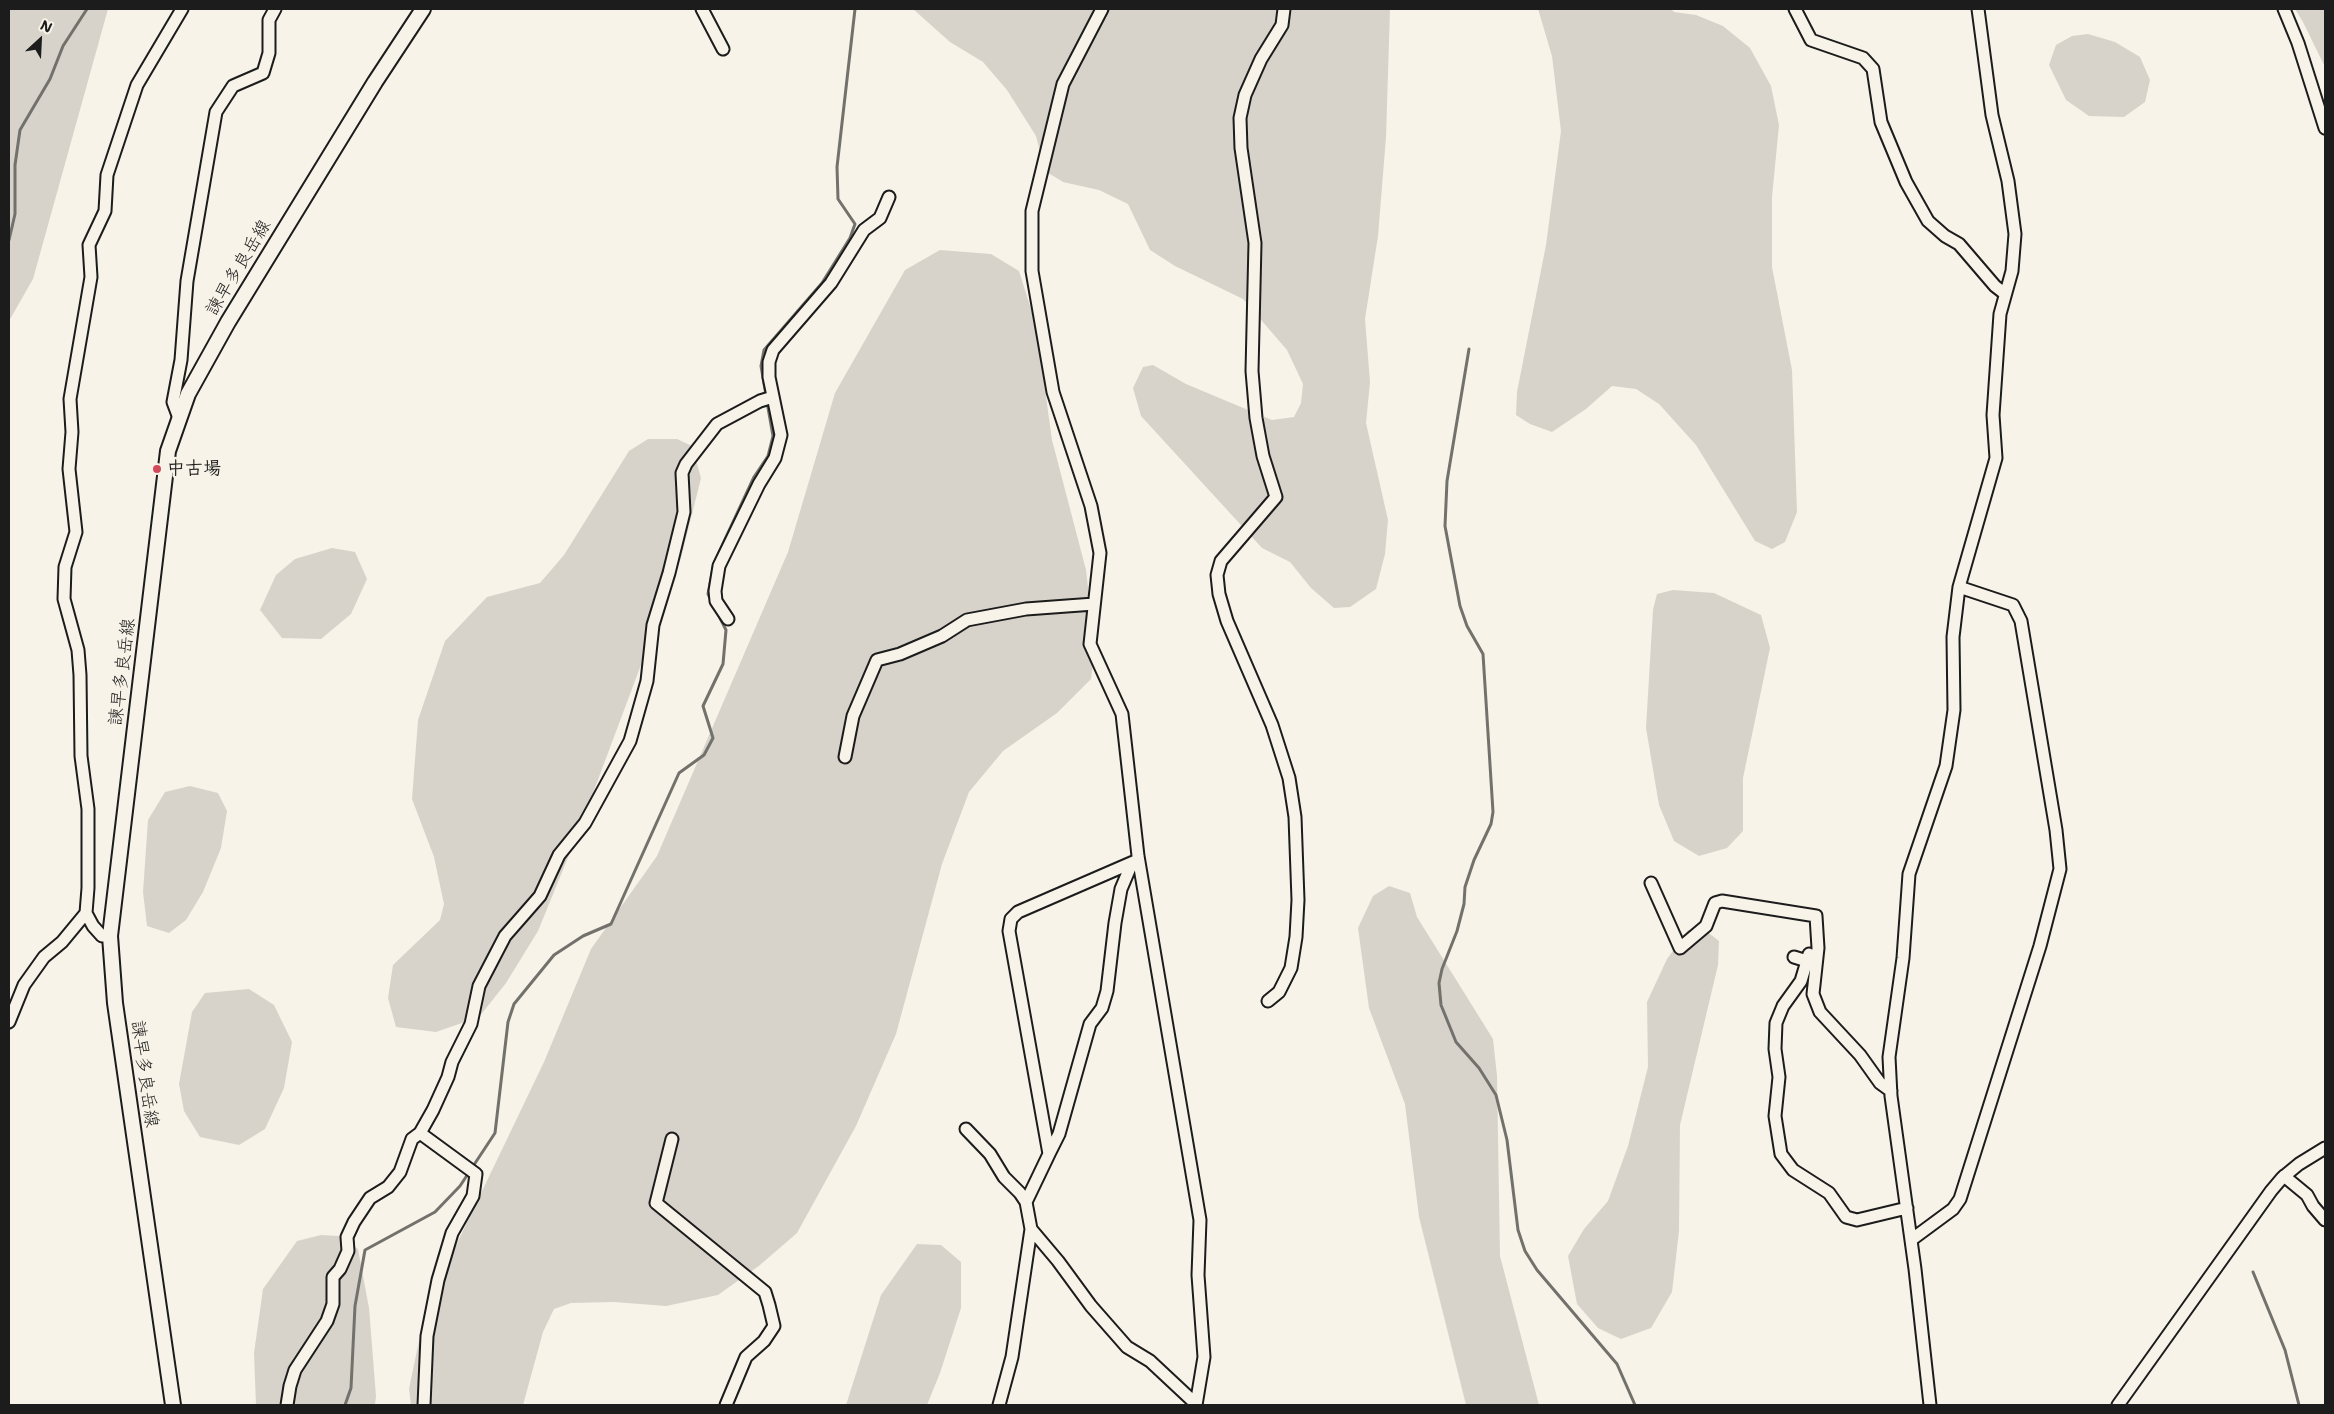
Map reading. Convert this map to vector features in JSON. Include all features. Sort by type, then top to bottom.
[{"type":"main road","name":"諫早多良岳線","points":[[170,1404],[115,1003],[110,936],[168,451],[188,394],[228,322],[422,9]]},
{"type":"street","points":[[110,936],[102,936],[93,926],[86,913],[88,888],[88,809],[81,756],[80,675],[78,650],[64,599],[66,568],[76,532],[69,469],[72,432],[70,399],[91,277],[90,245],[105,211],[107,175],[137,85],[182,9]]},
{"type":"street","points":[[179,418],[173,402],[181,360],[187,281],[216,112],[233,86],[263,73],[269,53],[269,20],[275,9]]},
{"type":"street","points":[[702,9],[723,49]]},
{"type":"street","points":[[1102,9],[1063,84],[1032,211],[1032,271],[1053,392],[1091,506],[1100,553],[1090,644],[1122,714],[1135,862],[1200,1220],[1198,1275],[1204,1357],[1196,1405]]},
{"type":"street","points":[[1268,1001],[1279,992],[1291,968],[1296,937],[1298,900],[1295,817],[1289,778],[1272,725],[1227,621],[1219,594],[1217,575],[1221,561],[1276,498],[1263,456],[1256,418],[1252,372],[1254,243],[1241,148],[1240,118],[1244,95],[1261,59],[1282,25],[1284,9]]},
{"type":"street","points":[[1795,9],[1811,40],[1863,58],[1873,69],[1882,122],[1906,182],[1928,221],[1945,236],[1959,244],[1995,286],[2004,293]]},
{"type":"street","points":[[1930,1405],[1891,1090],[1889,1057],[1903,958],[1909,874],[1946,766],[1954,710],[1953,637],[1959,587],[1996,458],[1993,415],[2000,314],[2004,293],[2012,271],[2015,234],[2008,181],[1992,115],[1978,9]]},
{"type":"street","points":[[2284,9],[2298,43],[2325,128]]},
{"type":"street","points":[[728,619],[716,601],[715,591],[719,566],[759,484],[775,458],[781,435],[769,369],[773,350],[831,283],[864,230],[880,218],[890,198]]},
{"type":"street","points":[[287,1405],[295,1370],[327,1321],[333,1304],[333,1277],[340,1269],[348,1251],[347,1238],[354,1222],[370,1198],[388,1187],[400,1172],[412,1139],[420,1133],[441,1094],[452,1062],[471,1024],[479,986],[505,936],[540,896],[559,855],[585,823],[630,741],[647,681],[653,625],[684,512],[682,473],[686,464],[717,424],[760,400],[773,397]]},
{"type":"street","points":[[1911,1240],[1952,1209],[1960,1199],[2040,946],[2060,868],[2053,811],[2021,620],[2013,605],[1959,587]]},
{"type":"street","points":[[845,757],[853,716],[876,660],[900,654],[942,636],[967,620],[1026,609],[1094,604]]},
{"type":"street","points":[[1049,1154],[1009,931],[1011,919],[1018,912],[1135,862]]},
{"type":"street","points":[[1026,1202],[1058,1134],[1090,1024],[1102,1008],[1108,991],[1115,923],[1121,889],[1135,862]]},
{"type":"street","points":[[1651,884],[1680,948],[1706,926],[1716,904],[1722,901],[1816,916],[1818,948],[1813,994],[1820,1012],[1860,1054],[1880,1083],[1891,1090]]},
{"type":"street","points":[[9,1022],[24,985],[44,957],[62,942],[86,913]]},
{"type":"street","points":[[1817,934],[1800,981],[1783,1006],[1776,1023],[1775,1049],[1779,1077],[1775,1116],[1781,1154],[1793,1170],[1829,1192],[1846,1216],[1858,1220],[1907,1208]]},
{"type":"street","points":[[1794,957],[1807,961]]},
{"type":"street","points":[[966,1129],[990,1154],[1004,1177],[1026,1202],[1031,1229],[1012,1357],[999,1405]]},
{"type":"street","points":[[420,1133],[476,1174],[473,1196],[452,1233],[438,1280],[427,1336],[424,1405]]},
{"type":"street","points":[[672,1139],[656,1203],[764,1292],[774,1326],[764,1341],[746,1357],[726,1405]]},
{"type":"street","points":[[2118,1405],[2284,1176],[2325,1148]]},
{"type":"street","points":[[2284,1176],[2307,1195],[2313,1206],[2325,1220]]},
{"type":"street","points":[[1031,1229],[1058,1260],[1091,1306],[1127,1346],[1150,1362],[1196,1405]]},
{"type":"shaded area","points":[[9,9],[108,9],[33,279],[9,321]]},
{"type":"shaded area","points":[[913,9],[1390,9],[1386,137],[1378,236],[1365,319],[1370,382],[1366,423],[1388,520],[1385,554],[1376,589],[1350,607],[1334,608],[1311,588],[1290,562],[1262,548],[1141,416],[1133,388],[1143,367],[1153,365],[1186,384],[1272,420],[1294,417],[1301,403],[1303,384],[1287,350],[1243,299],[1175,266],[1150,250],[1128,204],[1099,190],[1063,182],[1045,171],[1036,136],[1007,90],[983,62],[950,42]]},
{"type":"shaded area","points":[[1538,9],[1671,9],[1674,12],[1696,15],[1723,26],[1750,48],[1771,86],[1779,125],[1772,197],[1772,267],[1792,370],[1797,512],[1785,542],[1772,549],[1755,541],[1696,445],[1659,404],[1636,389],[1612,386],[1586,409],[1552,432],[1530,424],[1516,415],[1517,392],[1546,245],[1561,131],[1552,56]]},
{"type":"shaded area","points":[[2295,9],[2325,9],[2325,67],[2303,22]]},
{"type":"shaded area","points":[[2088,34],[2115,42],[2140,57],[2150,80],[2145,102],[2124,117],[2089,116],[2066,100],[2049,65],[2056,45],[2072,36]]},
{"type":"shaded area","points":[[940,250],[991,254],[1019,271],[1036,325],[1052,440],[1086,570],[1095,649],[1091,679],[1057,713],[1003,751],[969,792],[942,864],[896,1034],[856,1126],[797,1233],[760,1265],[718,1295],[666,1306],[614,1302],[571,1303],[554,1309],[543,1332],[523,1405],[411,1405],[409,1389],[423,1321],[459,1239],[544,1062],[591,949],[657,856],[788,552],[835,393],[905,270]]},
{"type":"shaded area","points":[[648,439],[677,439],[692,446],[701,478],[681,558],[578,833],[538,931],[506,983],[479,1017],[436,1032],[396,1027],[388,998],[393,965],[440,920],[444,904],[434,857],[412,799],[418,720],[445,641],[487,597],[540,583],[564,555],[629,451]]},
{"type":"shaded area","points":[[332,548],[355,552],[367,579],[351,614],[321,639],[282,638],[260,610],[276,575],[295,559]]},
{"type":"shaded area","points":[[1673,590],[1714,593],[1761,615],[1770,648],[1743,778],[1743,831],[1727,848],[1699,856],[1674,841],[1659,805],[1646,728],[1653,610],[1657,594]]},
{"type":"shaded area","points":[[190,786],[218,793],[227,811],[221,848],[203,892],[186,920],[169,933],[147,926],[143,892],[148,820],[165,792]]},
{"type":"shaded area","points":[[1389,886],[1410,893],[1417,917],[1493,1039],[1497,1076],[1500,1256],[1539,1405],[1466,1405],[1419,1217],[1405,1104],[1369,1008],[1358,928],[1373,896]]},
{"type":"shaded area","points":[[1688,930],[1706,931],[1719,941],[1718,965],[1680,1125],[1679,1231],[1672,1292],[1651,1328],[1621,1339],[1598,1328],[1577,1304],[1568,1256],[1584,1229],[1608,1201],[1628,1146],[1648,1067],[1647,1002],[1667,959]]},
{"type":"shaded area","points":[[249,989],[274,1005],[292,1042],[284,1088],[265,1129],[239,1145],[200,1137],[184,1111],[179,1084],[192,1012],[205,993]]},
{"type":"shaded area","points":[[321,1235],[339,1236],[358,1249],[369,1308],[376,1396],[375,1405],[256,1405],[254,1353],[263,1289],[297,1241]]},
{"type":"shaded area","points":[[917,1244],[941,1245],[961,1262],[961,1308],[940,1373],[927,1405],[846,1405],[881,1295]]},
{"type":"waterway","points":[[9,240],[15,214],[15,165],[20,130],[50,79],[63,46],[87,9]]},
{"type":"waterway","points":[[766,395],[761,366],[764,350],[822,283],[850,238],[855,224],[838,199],[837,167],[855,9]]},
{"type":"waterway","points":[[1469,349],[1447,481],[1445,526],[1460,606],[1467,626],[1483,654],[1493,812],[1491,824],[1474,860],[1465,887],[1464,904],[1457,931],[1442,969],[1439,983],[1441,1005],[1456,1042],[1479,1068],[1496,1095],[1507,1140],[1518,1230],[1525,1251],[1537,1270],[1617,1364],[1635,1405]]},
{"type":"waterway","points":[[711,600],[708,594],[714,563],[754,477],[768,456],[773,436],[767,402]]},
{"type":"waterway","points":[[345,1405],[351,1388],[355,1306],[365,1250],[435,1212],[460,1186],[495,1133],[508,1022],[514,1004],[554,955],[583,936],[611,924],[679,773],[704,755],[713,738],[703,706],[723,664],[726,630],[717,612]]},
{"type":"waterway","points":[[2253,1272],[2285,1350],[2299,1405]]},
{"type":"place","name":"中古場","points":[[157,469]]}]
